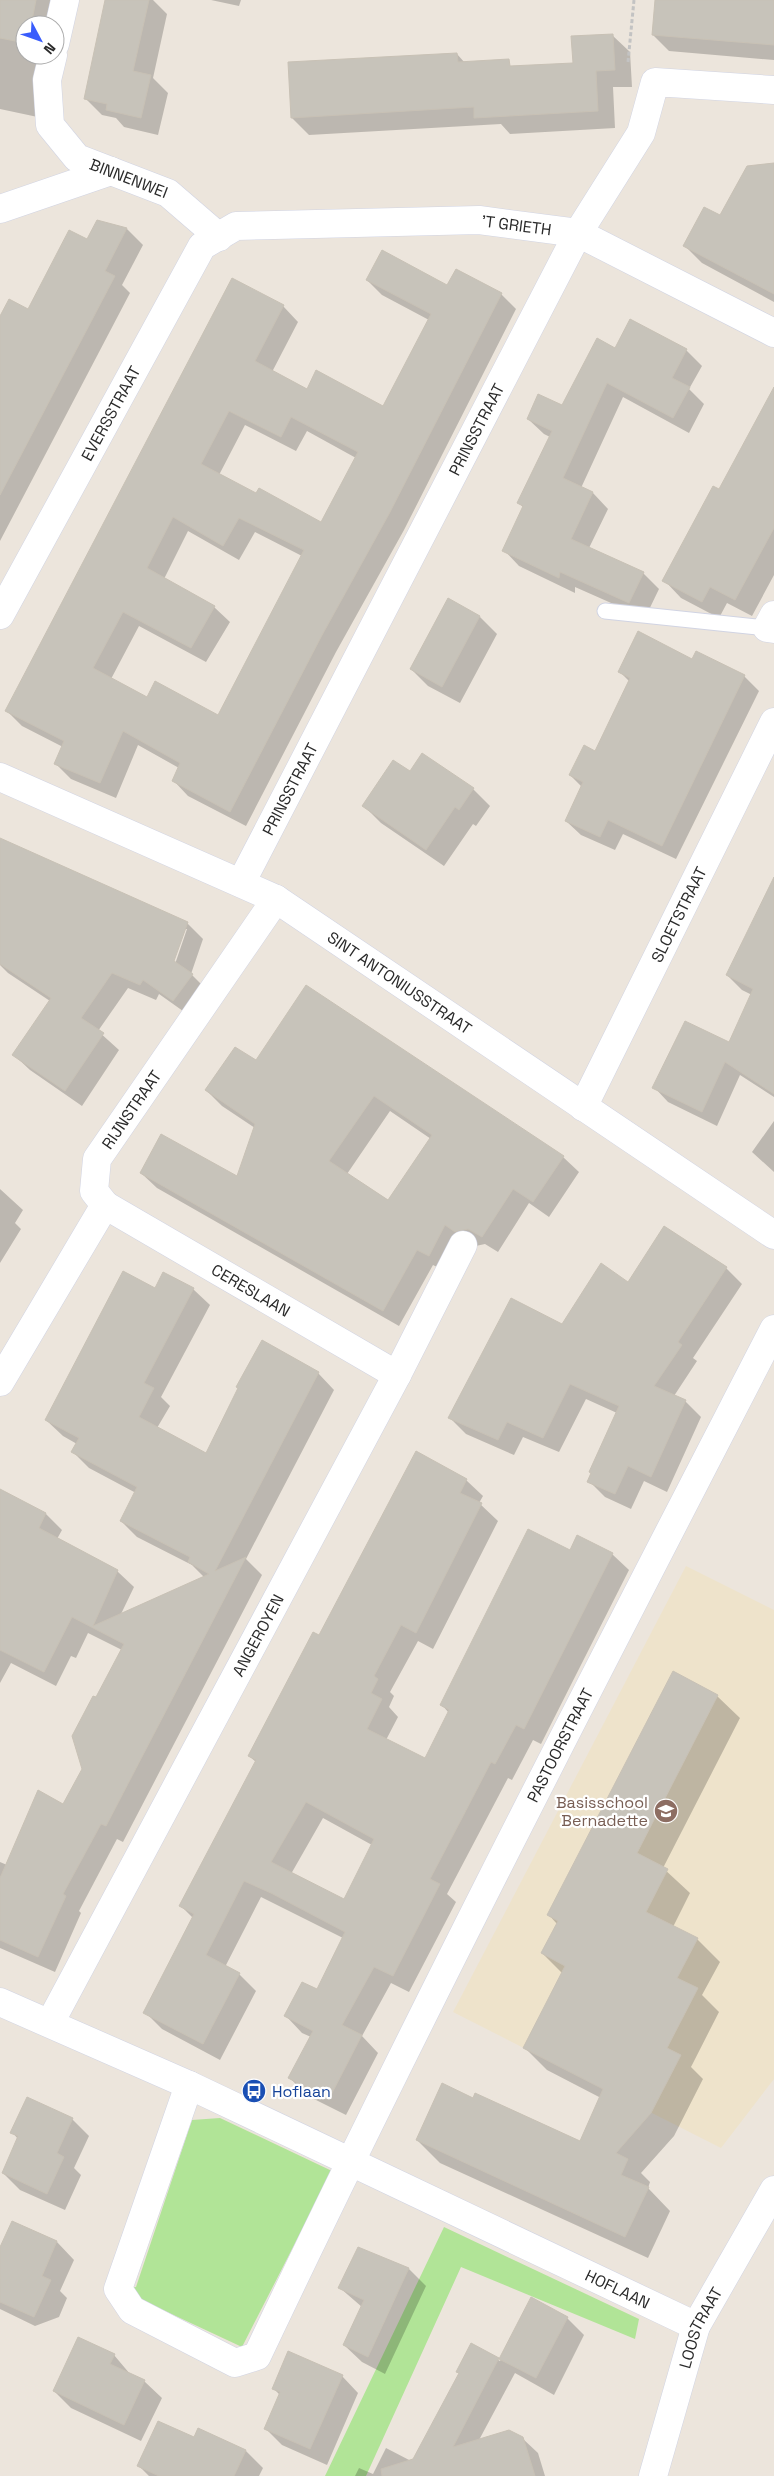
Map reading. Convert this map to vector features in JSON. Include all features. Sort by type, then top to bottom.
[{"type":"street","points":[[62,15],[65,0]]},
{"type":"street","name":"BINNENWEI","points":[[51,65],[47,80],[50,125],[76,158],[168,193],[227,231]]},
{"type":"street","points":[[655,82],[774,90]]},
{"type":"street","name":"PRINSSTRAAT","points":[[241,883],[578,233],[641,133],[655,82]]},
{"type":"street","points":[[0,209],[111,171]]},
{"type":"street","name":"'T GRIETH","points":[[227,231],[479,220],[578,233],[774,333]]},
{"type":"street","name":"EVERSSTRAAT","points":[[0,615],[202,246],[227,231]]},
{"type":"street","name":"SLOETSTRAAT","points":[[583,1107],[774,722]]},
{"type":"street","name":"SINT ANTONIUSSTRAAT","points":[[0,777],[276,899],[774,1235]]},
{"type":"street","name":"RIJNSTRAAT","points":[[105,1206],[94,1191],[97,1159],[276,899]]},
{"type":"street","points":[[0,1382],[105,1206]]},
{"type":"street","name":"CERESLAAN","points":[[105,1206],[397,1376]]},
{"type":"street","name":"ANGEROYEN","points":[[50,2024],[397,1376],[463,1245]]},
{"type":"street","name":"PASTOORSTRAAT","points":[[350,2161],[598,1670],[774,1329]]},
{"type":"street","name":"HOFLAAN","points":[[0,2002],[189,2085],[696,2326]]},
{"type":"street","points":[[189,2085],[118,2289],[132,2310],[235,2363],[257,2356],[350,2161]]},
{"type":"street","name":"LOOSTRAAT","points":[[654,2476],[696,2326],[774,2190]]},
{"type":"lane","points":[[605,612],[772,624]]},
{"type":"path","points":[[634,0],[628,67],[655,82]]},
{"type":"shaded area","name":"Basisschool Bernadette","points":[[686,1566],[774,1610],[774,2079],[721,2148],[453,2012]]},
{"type":"green space","points":[[220,2118],[332,2171],[242,2347],[118,2289],[136,2287],[192,2120]]},
{"type":"green space","points":[[444,2227],[639,2319],[635,2339],[461,2267],[366,2476],[325,2476]]},
{"type":"building","points":[[0,0],[36,0],[33,15],[15,15],[15,41],[0,38]]},
{"type":"building","points":[[105,0],[149,0],[133,71],[151,75],[141,118],[106,110],[107,104],[84,99]]},
{"type":"building","points":[[655,0],[774,0],[774,45],[652,35]]},
{"type":"building","points":[[613,34],[615,70],[596,71],[598,111],[474,118],[474,107],[291,118],[288,62],[457,53],[458,62],[509,59],[510,66],[573,63],[571,36]]},
{"type":"building","points":[[774,163],[774,294],[683,246],[704,207],[720,215],[747,166]]},
{"type":"building","points":[[97,220],[127,228],[105,271],[115,276],[0,495],[0,316],[9,299],[28,309],[69,230],[87,239]]},
{"type":"building","points":[[382,250],[447,285],[456,269],[502,293],[389,514],[321,637],[230,812],[172,781],[180,763],[123,731],[100,783],[54,764],[64,741],[5,711],[232,278],[284,305],[255,361],[307,389],[316,370],[383,406],[431,314],[366,280]],"holes":[[[229,411],[281,437],[291,417],[358,452],[321,522],[259,488],[256,493],[201,464]],[[173,517],[223,546],[239,518],[304,550],[218,715],[155,681],[147,697],[93,668],[123,612],[191,648],[215,606],[147,568]]]},
{"type":"building","points":[[630,319],[687,349],[672,378],[690,387],[673,418],[607,383],[563,478],[593,492],[571,539],[644,572],[629,603],[560,572],[559,578],[502,551],[523,506],[517,503],[552,431],[527,419],[538,394],[562,405],[597,338],[615,348]]},
{"type":"building","points":[[774,387],[774,528],[735,600],[710,587],[702,602],[662,581],[713,486],[719,489]]},
{"type":"building","points":[[448,598],[480,616],[442,687],[410,669]]},
{"type":"building","points":[[638,631],[692,659],[696,651],[745,675],[662,846],[608,820],[600,837],[565,821],[583,782],[569,775],[584,745],[595,751],[630,678],[618,672]]},
{"type":"building","points":[[422,753],[474,788],[459,810],[455,807],[426,850],[362,806],[393,760],[410,771]]},
{"type":"building","points":[[0,838],[188,922],[174,961],[193,974],[173,1001],[143,980],[140,985],[112,973],[81,1018],[104,1033],[65,1091],[12,1055],[51,998],[0,964]]},
{"type":"building","points":[[774,877],[774,1094],[725,1062],[702,1112],[652,1088],[685,1021],[729,1042],[753,989],[726,975]]},
{"type":"building","points":[[306,985],[564,1156],[533,1202],[513,1189],[482,1237],[468,1229],[455,1232],[445,1225],[429,1256],[417,1250],[383,1311],[140,1173],[161,1134],[237,1176],[255,1124],[205,1090],[235,1047],[256,1060]],"holes":[[[374,1096],[432,1135],[388,1200],[329,1161]]]},
{"type":"building","points":[[664,1226],[727,1267],[678,1342],[682,1345],[654,1386],[686,1400],[651,1477],[628,1466],[615,1494],[587,1482],[591,1473],[589,1472],[619,1406],[570,1384],[543,1438],[507,1422],[498,1440],[448,1418],[511,1298],[562,1324],[601,1263],[628,1282]]},
{"type":"building","points":[[123,1271],[155,1288],[163,1272],[194,1288],[144,1383],[154,1388],[139,1417],[206,1453],[238,1388],[236,1387],[262,1340],[319,1372],[215,1571],[246,1557],[106,1826],[101,1824],[63,1894],[66,1896],[38,1957],[0,1940],[0,1878],[38,1790],[63,1804],[82,1769],[72,1736],[93,1696],[96,1697],[124,1644],[72,1617],[44,1672],[0,1650],[0,1489],[46,1513],[39,1528],[118,1570],[93,1626],[209,1574],[188,1562],[190,1557],[120,1521],[137,1487],[71,1452],[79,1438],[45,1420]]},
{"type":"building","points":[[416,1451],[467,1479],[460,1493],[482,1503],[416,1633],[401,1625],[374,1676],[378,1679],[371,1693],[382,1699],[367,1729],[425,1758],[449,1710],[440,1705],[528,1529],[570,1550],[577,1535],[613,1553],[524,1729],[516,1725],[495,1764],[491,1762],[430,1879],[440,1884],[393,1976],[374,1967],[342,2025],[362,2035],[329,2099],[288,2078],[313,2031],[284,2016],[302,1982],[317,1989],[345,1932],[271,1893],[244,1881],[206,1955],[240,1973],[203,2044],[143,2013],[194,1914],[179,1906],[256,1760],[248,1756],[313,1632],[319,1635]],"holes":[[[306,1802],[374,1839],[344,1899],[271,1862]]]},
{"type":"building","points":[[673,1671],[718,1695],[637,1853],[668,1869],[646,1912],[698,1938],[677,1978],[698,1988],[667,2048],[681,2055],[651,2113],[616,2153],[628,2159],[621,2175],[649,2187],[625,2237],[416,2140],[442,2083],[473,2098],[475,2093],[580,2141],[603,2089],[523,2048],[565,1966],[541,1953],[558,1921],[547,1915]]},
{"type":"building","points":[[27,2097],[73,2118],[57,2153],[64,2157],[47,2194],[2,2173],[18,2136],[10,2133]]},
{"type":"building","points":[[12,2221],[57,2241],[42,2276],[51,2280],[34,2317],[0,2302],[0,2247]]},
{"type":"building","points":[[358,2247],[409,2268],[368,2357],[343,2345],[364,2300],[338,2288]]},
{"type":"building","points":[[531,2297],[568,2317],[536,2378],[499,2359]]},
{"type":"building","points":[[78,2337],[115,2354],[110,2364],[145,2380],[124,2425],[53,2391]]},
{"type":"building","points":[[471,2343],[499,2358],[453,2447],[509,2430],[523,2437],[535,2476],[382,2476],[381,2469],[413,2459],[459,2373],[456,2372]]},
{"type":"building","points":[[288,2351],[343,2375],[310,2449],[264,2429],[280,2392],[272,2389]]},
{"type":"building","points":[[158,2421],[194,2437],[198,2428],[246,2450],[234,2476],[159,2476],[137,2466]]},
{"type":"place","name":"Basisschool Bernadette","points":[[666,1811]]},
{"type":"place","name":"Hoflaan","points":[[254,2091]]}]
